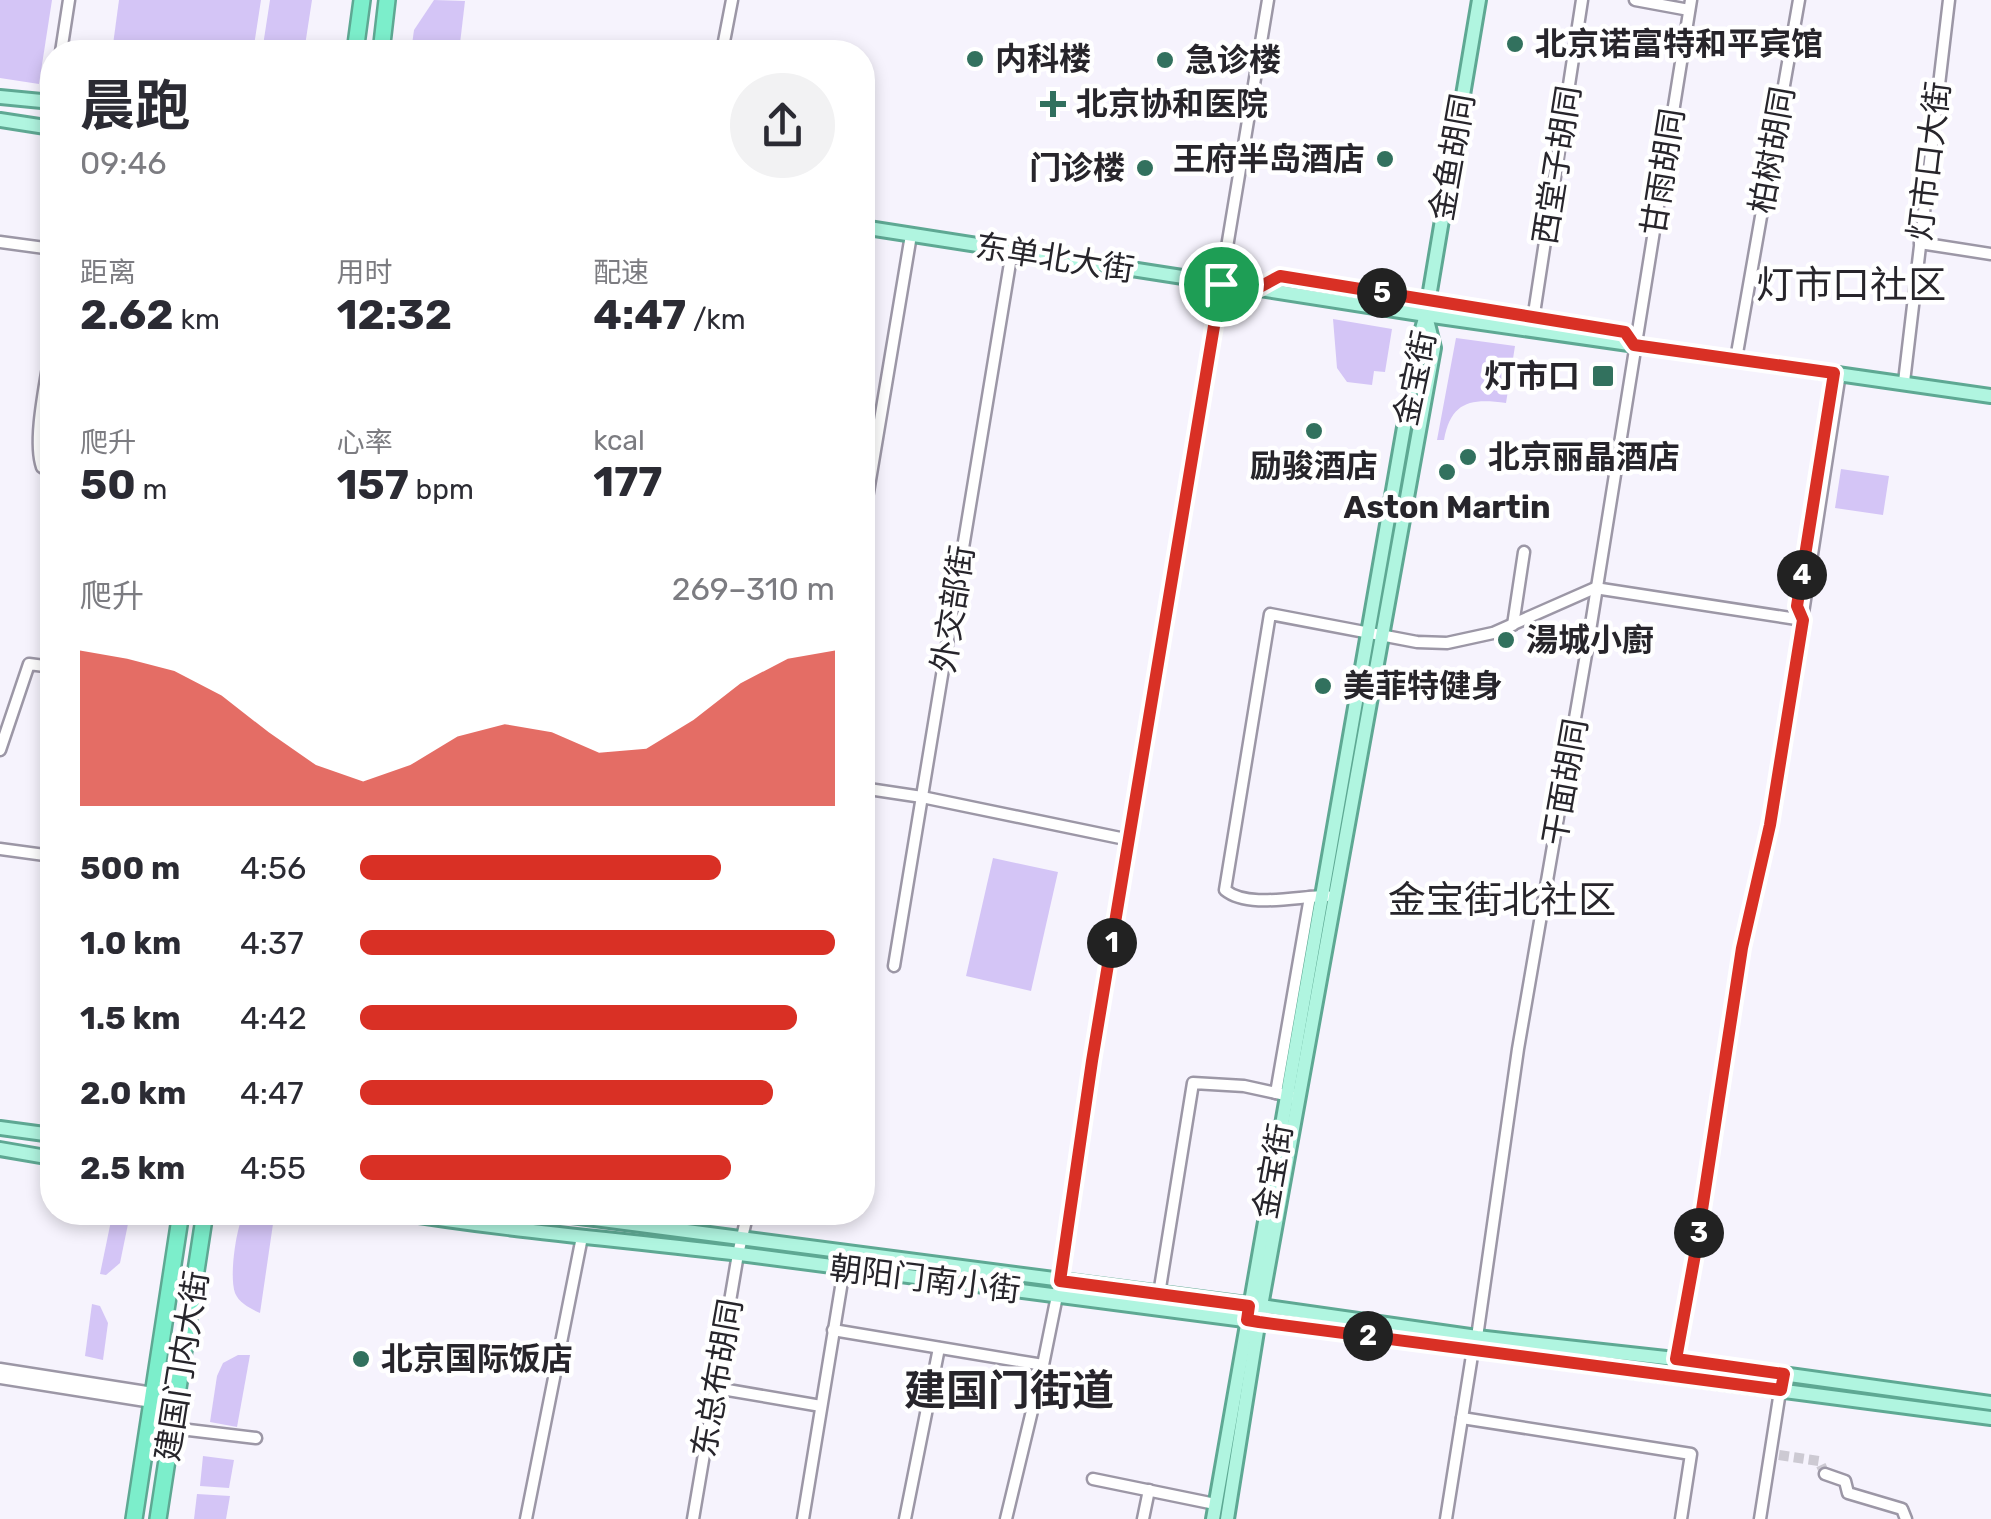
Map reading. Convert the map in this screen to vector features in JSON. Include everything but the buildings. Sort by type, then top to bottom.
[{"type":"highway","points":[[357,40],[362,0]]},
{"type":"highway","points":[[382,40],[388,0]]},
{"type":"highway","name":"建国门内大街","points":[[134,1519],[179,1225]]},
{"type":"highway","name":"建国门内大街","points":[[158,1519],[203,1225]]},
{"type":"main road","name":"金鱼胡同","points":[[1427,308],[1479,0]]},
{"type":"main road","points":[[0,96],[40,101]]},
{"type":"main road","points":[[0,120],[40,126]]},
{"type":"main road","name":"东单北大街","points":[[875,230],[1256,289],[1532,323],[1634,345],[1991,396]]},
{"type":"main road","name":"金宝街","points":[[1226,1519],[1287,1096],[1322,896],[1434,348],[1427,308]]},
{"type":"main road","points":[[0,1128],[40,1133]]},
{"type":"main road","points":[[0,1149],[40,1156]]},
{"type":"main road","name":"朝阳门南小街","points":[[504,1225],[844,1269],[1159,1294],[1254,1314]]},
{"type":"main road","name":"朝阳门南小街","points":[[647,1225],[1058,1288],[1475,1343],[1991,1418]]},
{"type":"main road","name":"金宝街","points":[[1213,1519],[1254,1314]]},
{"type":"main road","name":"朝阳门南小街","points":[[1475,1343],[1676,1359],[1991,1403]]},
{"type":"street","points":[[63,40],[69,0]]},
{"type":"street","points":[[724,40],[732,0]]},
{"type":"street","points":[[1006,1519],[1058,1288],[1268,0]]},
{"type":"street","name":"西堂子胡同","points":[[1532,323],[1582,0]]},
{"type":"street","points":[[1635,0],[1690,5]]},
{"type":"street","name":"柏树胡同","points":[[1736,359],[1798,0]]},
{"type":"street","name":"灯市口大街","points":[[1904,382],[1949,0]]},
{"type":"street","name":"甘雨胡同","points":[[1634,345],[1690,5]]},
{"type":"street","points":[[875,450],[911,235]]},
{"type":"street","points":[[0,242],[40,247]]},
{"type":"street","points":[[1920,243],[1991,254]]},
{"type":"street","name":"外交部街","points":[[894,966],[1012,251]]},
{"type":"street","name":"干面胡同","points":[[1446,1519],[1518,1049],[1634,345]]},
{"type":"street","points":[[1676,1359],[1742,948],[1770,825],[1803,620],[1797,606],[1837,373]]},
{"type":"street","points":[[40,420],[40,462]]},
{"type":"street","points":[[1513,624],[1524,552]]},
{"type":"street","points":[[1159,1294],[1193,1083],[1244,1086],[1287,1096],[1322,896],[1269,900],[1234,897],[1225,890],[1270,614],[1417,642],[1447,643],[1492,633],[1595,588],[1803,620]]},
{"type":"street","points":[[0,750],[29,664],[40,666]]},
{"type":"street","points":[[875,790],[1130,840]]},
{"type":"street","points":[[0,849],[40,854]]},
{"type":"street","name":"东总布胡同","points":[[693,1519],[746,1225]]},
{"type":"street","points":[[526,1519],[582,1237]]},
{"type":"street","points":[[806,1519],[844,1269]]},
{"type":"street","points":[[833,1330],[1043,1365]]},
{"type":"street","points":[[905,1519],[939,1348]]},
{"type":"street","points":[[0,1369],[153,1398]]},
{"type":"street","points":[[1760,1519],[1774,1454],[1784,1374]]},
{"type":"street","points":[[0,1378],[153,1398]]},
{"type":"street","points":[[716,1388],[821,1406]]},
{"type":"street","points":[[1462,1418],[1692,1454],[1681,1519]]},
{"type":"street","points":[[172,1428],[256,1438]]},
{"type":"street","points":[[1824,1474],[1845,1481],[1848,1493],[1902,1509],[1906,1519]]},
{"type":"street","points":[[1093,1480],[1216,1504]]},
{"type":"street","points":[[1143,1519],[1148,1490]]},
{"type":"shaded area","points":[[0,0],[52,0],[46,40],[40,40],[39,84],[0,78]]},
{"type":"shaded area","points":[[119,0],[261,0],[255,40],[114,40]]},
{"type":"shaded area","points":[[270,0],[312,0],[306,40],[264,40]]},
{"type":"shaded area","points":[[434,0],[465,1],[460,40],[413,40],[414,30]]},
{"type":"shaded area","points":[[1333,319],[1392,329],[1385,372],[1374,371],[1372,385],[1347,382],[1337,368]]},
{"type":"shaded area","points":[[1456,338],[1515,346],[1506,403],[1482,401],[1464,405],[1452,417],[1444,440],[1437,440]]},
{"type":"shaded area","points":[[1841,469],[1889,476],[1883,515],[1835,508]]},
{"type":"shaded area","points":[[993,858],[1058,872],[1031,991],[966,976]]},
{"type":"shaded area","points":[[110,1225],[128,1225],[120,1263],[106,1275],[100,1274]]},
{"type":"shaded area","points":[[240,1225],[273,1225],[260,1313],[235,1293]]},
{"type":"shaded area","points":[[92,1304],[100,1306],[108,1323],[103,1360],[85,1356]]},
{"type":"shaded area","points":[[238,1355],[250,1355],[237,1427],[210,1422],[217,1376],[223,1363]]},
{"type":"shaded area","points":[[203,1456],[234,1460],[229,1488],[200,1486]]},
{"type":"shaded area","points":[[197,1494],[230,1496],[226,1519],[194,1519]]},
{"type":"tunnel","points":[[1779,1455],[1819,1461],[1825,1474]]},
{"type":"place","name":"北京诺富特和平宾馆","points":[[1515,44]]},
{"type":"place","name":"内科楼","points":[[975,59]]},
{"type":"place","name":"急诊楼","points":[[1165,60]]},
{"type":"place","name":"北京协和医院","points":[[1053,104]]},
{"type":"place","name":"王府半岛酒店","points":[[1385,159]]},
{"type":"place","name":"门诊楼","points":[[1145,168]]},
{"type":"place","name":"灯市口","points":[[1603,376]]},
{"type":"place","name":"励骏酒店","points":[[1314,431]]},
{"type":"place","name":"北京丽晶酒店","points":[[1468,457]]},
{"type":"place","name":"Aston Martin","points":[[1447,472]]},
{"type":"place","name":"湯城小廚","points":[[1506,640]]},
{"type":"place","name":"美菲特健身","points":[[1323,686]]},
{"type":"place","name":"北京国际饭店","points":[[361,1359]]},
{"type":"district","name":"灯市口社区","points":[[1851,285]]},
{"type":"district","name":"金宝街北社区","points":[[1502,900]]},
{"type":"district","name":"建国门街道","points":[[1009,1391]]},
{"type":"route","points":[[1280,276],[1625,332],[1634,345],[1834,373],[1797,606],[1803,620],[1770,825],[1742,948],[1676,1359],[1784,1374],[1781,1390],[1259,1322],[1247,1320],[1249,1306],[1060,1281],[1092,1061],[1221,284],[1256,289],[1280,276]]}]
